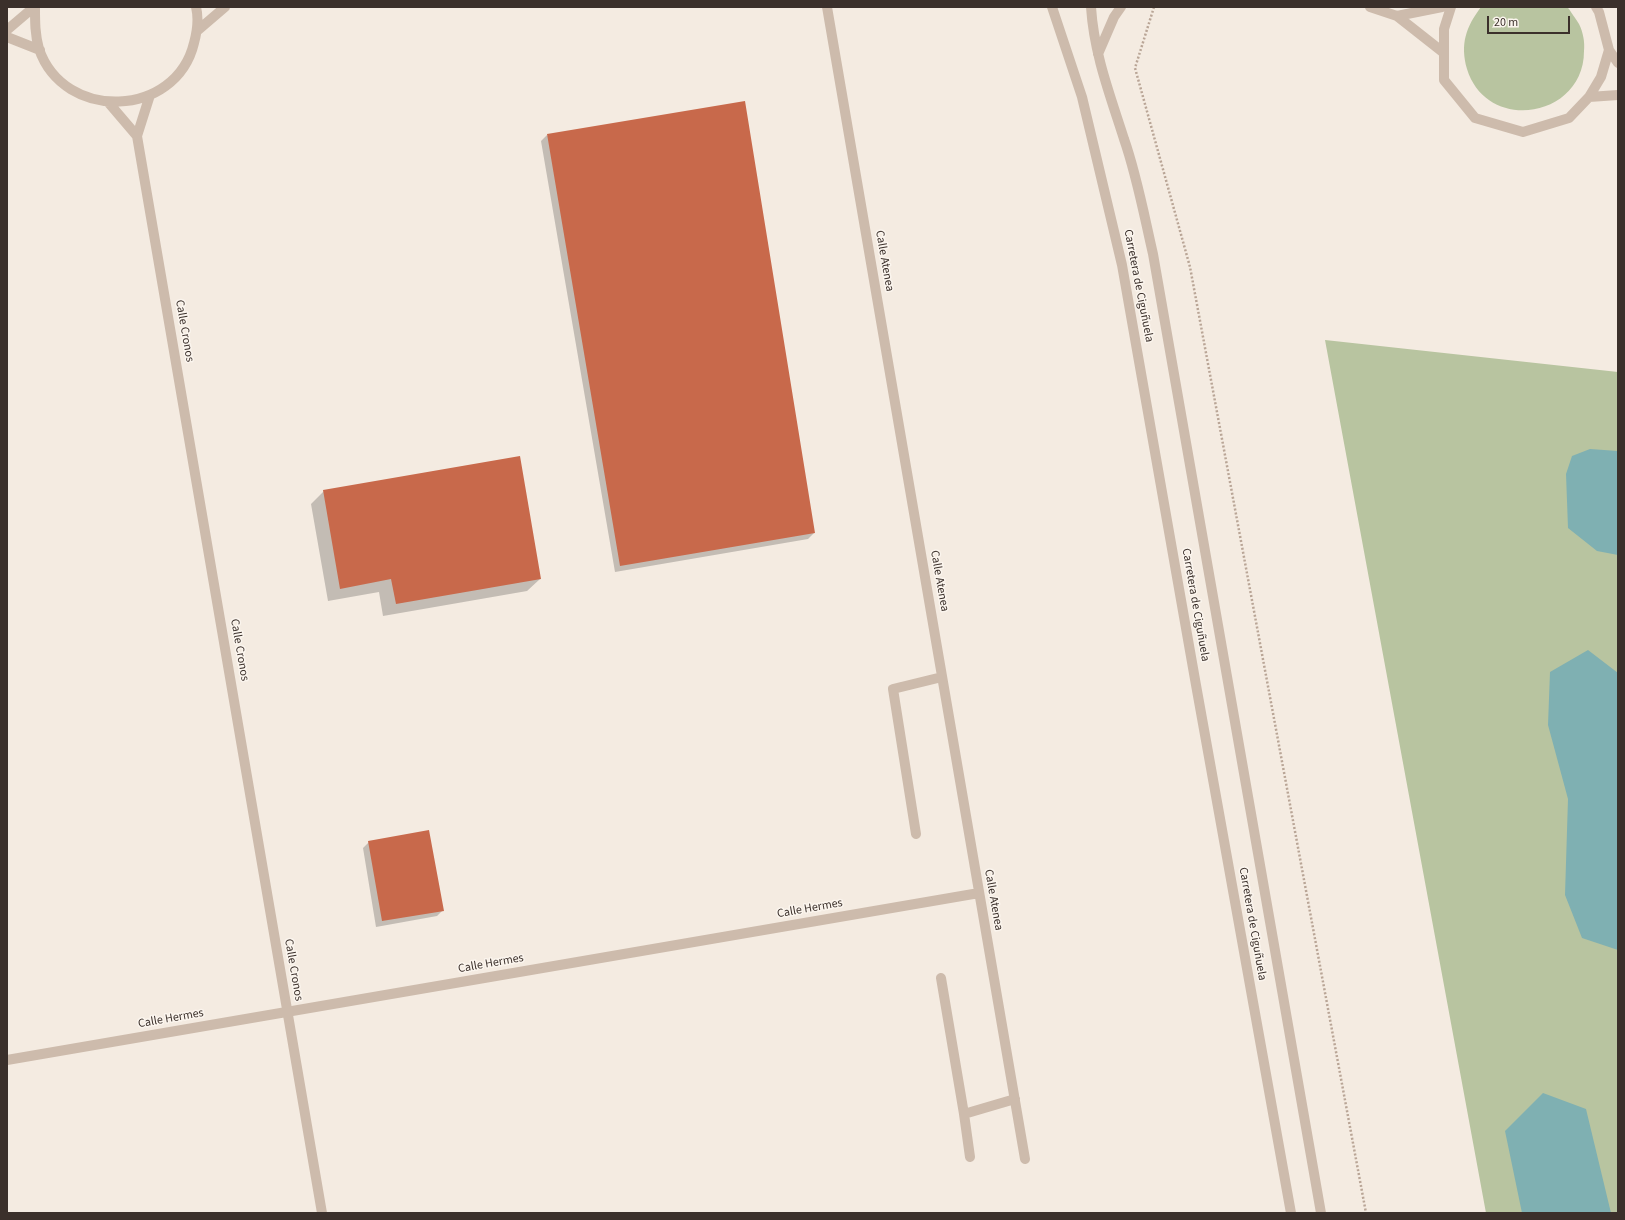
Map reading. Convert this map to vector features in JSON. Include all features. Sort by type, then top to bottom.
[{"type":"street","points":[[7,30],[34,7]]},
{"type":"street","points":[[34,7],[34,28],[40,50],[48,66],[64,84],[74,91],[91,98],[108,102],[130,101],[150,95],[168,84],[182,69],[192,51],[197,31],[196,7]]},
{"type":"street","points":[[197,31],[225,7]]},
{"type":"street","name":"Calle Atenea","points":[[827,7],[1025,1159]]},
{"type":"street","name":"Carretera de Ciguñuela","points":[[1052,7],[1082,96],[1122,265],[1291,1213]]},
{"type":"street","name":"Carretera de Ciguñuela","points":[[1091,7],[1094,39],[1106,86],[1125,140],[1153,254],[1321,1213]]},
{"type":"street","points":[[1098,54],[1114,17],[1121,7]]},
{"type":"street","points":[[1370,7],[1397,16],[1444,53]]},
{"type":"street","points":[[1397,16],[1442,7]]},
{"type":"street","points":[[1451,7],[1444,29],[1444,80],[1476,118],[1523,132],[1569,118],[1589,97],[1601,77],[1609,50]]},
{"type":"street","points":[[1596,7],[1599,12],[1609,50],[1618,63]]},
{"type":"street","points":[[7,37],[40,50]]},
{"type":"street","points":[[137,136],[150,95]]},
{"type":"street","points":[[1589,97],[1618,95]]},
{"type":"street","points":[[108,102],[137,136]]},
{"type":"street","name":"Calle Cronos","points":[[137,136],[322,1213]]},
{"type":"street","points":[[916,834],[893,689],[942,677]]},
{"type":"street","name":"Calle Hermes","points":[[7,1060],[979,893]]},
{"type":"street","points":[[941,978],[970,1157]]},
{"type":"street","points":[[964,1114],[1015,1100]]},
{"type":"path","points":[[1154,7],[1135,68],[1190,267],[1366,1213]]},
{"type":"green space","points":[[1481,7],[1567,7],[1579,24],[1583,34],[1584,44],[1580,74],[1569,91],[1552,103],[1533,110],[1513,110],[1494,103],[1478,90],[1467,69],[1464,44],[1468,29]]},
{"type":"green space","points":[[1325,340],[1618,372],[1618,1213],[1486,1213]]},
{"type":"water","points":[[1590,449],[1618,451],[1618,555],[1597,551],[1568,528],[1566,474],[1572,456]]},
{"type":"water","points":[[1588,650],[1618,673],[1618,950],[1582,938],[1565,895],[1568,799],[1548,725],[1550,672]]},
{"type":"water","points":[[1543,1093],[1586,1109],[1611,1213],[1522,1213],[1505,1131]]},
{"type":"building","points":[[745,101],[815,533],[620,566],[547,134]]},
{"type":"building","points":[[520,456],[541,579],[396,604],[391,579],[340,589],[323,490]]},
{"type":"building","points":[[429,830],[444,911],[382,921],[368,841]]}]
